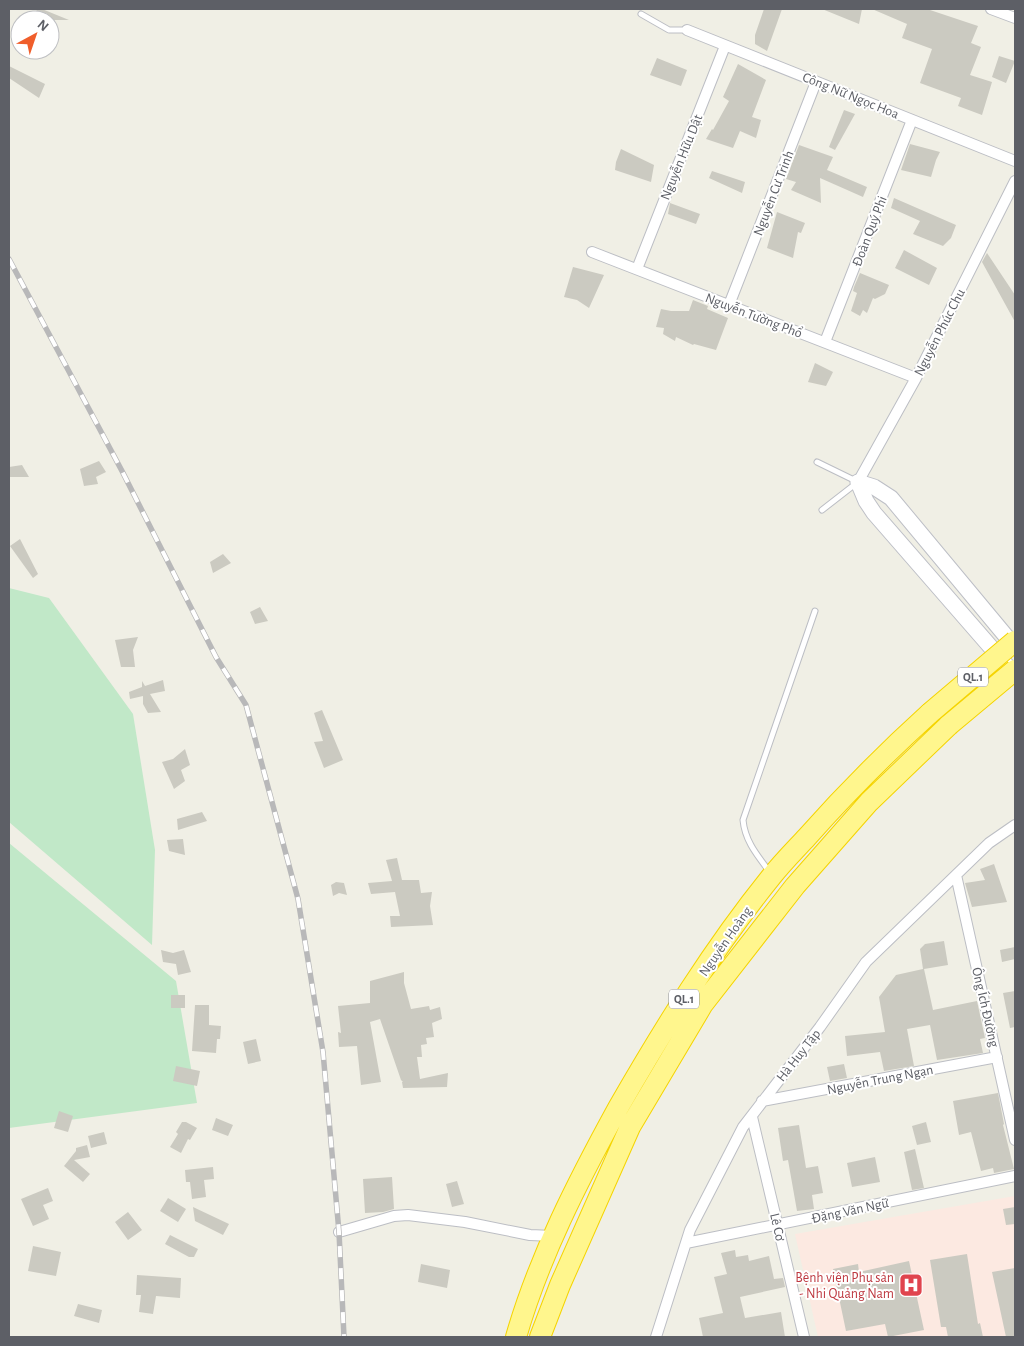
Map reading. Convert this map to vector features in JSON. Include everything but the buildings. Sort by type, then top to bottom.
[{"type":"highway","name":"Nguyễn Hoàng","points":[[516,1337],[553,1236],[596,1148],[656,1042],[724,941],[772,876],[848,791],[930,712],[1015,641]]},
{"type":"highway","name":"Nguyễn Hoàng","points":[[540,1337],[560,1285],[630,1127],[703,1004],[795,886],[869,802],[948,725],[1015,670]]},
{"type":"street","points":[[990,9],[1015,18]]},
{"type":"street","name":"Công Nữ Ngọc Hoa","points":[[687,30],[1015,161]]},
{"type":"street","name":"Nguyễn Hữu Dật","points":[[637,268],[725,46]]},
{"type":"street","name":"Nguyễn Cư Trinh","points":[[729,305],[816,82]]},
{"type":"street","name":"Đoàn Quý Phi","points":[[825,342],[912,120]]},
{"type":"street","name":"Nguyễn Phúc Chu","points":[[858,482],[916,378],[1015,181]]},
{"type":"street","name":"Nguyễn Tường Phổ","points":[[592,252],[916,378]]},
{"type":"street","points":[[858,482],[874,487],[891,498],[1015,647]]},
{"type":"street","points":[[858,482],[866,501],[874,513],[1015,675]]},
{"type":"street","points":[[956,606],[971,595]]},
{"type":"street","name":"Hà Huy Tập","points":[[656,1337],[690,1230],[743,1127],[820,1027],[866,962],[989,843],[1015,824]]},
{"type":"street","name":"Ông Ích Đường","points":[[956,875],[1015,1140]]},
{"type":"street","name":"Nguyễn Trung Ngạn","points":[[762,1101],[997,1057]]},
{"type":"street","name":"Lê Cơ","points":[[752,1117],[804,1337]]},
{"type":"street","name":"Đặng Văn Ngữ","points":[[686,1243],[1015,1176]]},
{"type":"street","points":[[339,1232],[394,1216],[408,1215],[465,1222],[530,1235],[553,1236]]},
{"type":"lane","points":[[641,14],[669,30],[687,30]]},
{"type":"lane","points":[[817,462],[858,482],[822,510]]},
{"type":"lane","points":[[772,876],[749,844],[743,820],[815,611]]},
{"type":"shaded area","name":"Bệnh viện Phụ sản - Nhi Quảng Nam","points":[[1015,1196],[1015,1337],[818,1337],[795,1234]]},
{"type":"green space","points":[[9,588],[49,598],[133,714],[155,850],[152,945],[9,822]]},
{"type":"green space","points":[[9,843],[176,981],[197,1103],[9,1128]]},
{"type":"railway","points":[[9,259],[122,471],[216,657],[246,705],[298,899],[323,1052],[339,1232],[344,1337]]},
{"type":"place","name":"Bệnh viện Phụ sản - Nhi Quảng Nam","points":[[911,1285]]}]
